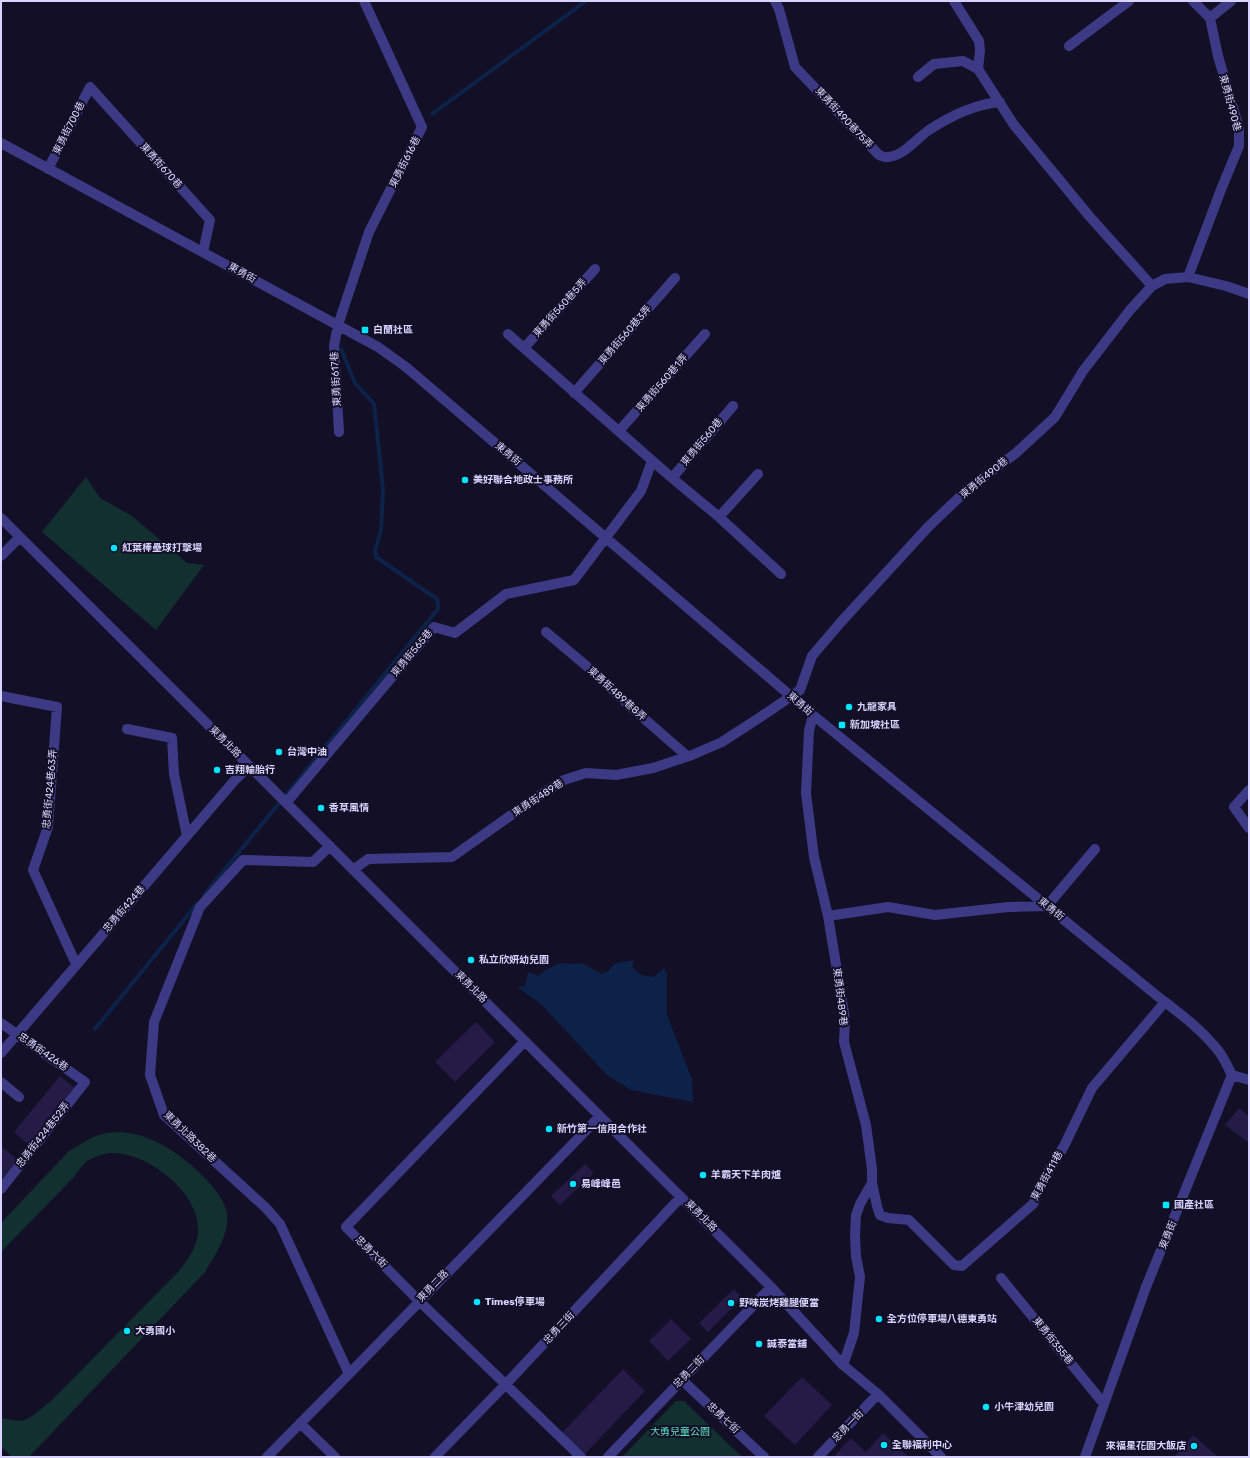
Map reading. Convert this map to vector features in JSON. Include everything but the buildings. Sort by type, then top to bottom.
[{"type":"street","name":"東勇街616巷","points":[[338,326],[369,232],[422,127],[364,1]]},
{"type":"street","name":"東勇街490巷75弄","points":[[775,1],[779,9],[795,67],[879,155],[887,158],[903,151],[928,131],[957,115],[989,103],[1000,102]]},
{"type":"street","points":[[954,1],[979,41],[980,51],[978,69]]},
{"type":"street","points":[[1069,46],[1129,1]]},
{"type":"street","points":[[1193,1],[1210,18],[1231,1]]},
{"type":"street","name":"東勇街490巷","points":[[1188,277],[1222,187],[1240,146],[1239,128],[1218,56],[1210,18]]},
{"type":"street","points":[[918,77],[934,64],[963,61],[978,69],[1014,125],[1090,217],[1152,286]]},
{"type":"street","name":"東勇街700巷","points":[[48,168],[90,87]]},
{"type":"street","name":"東勇街670巷","points":[[90,87],[210,220],[203,252]]},
{"type":"street","name":"東勇街","points":[[1,143],[378,347],[406,367],[813,715],[1165,1002],[1192,1022],[1214,1045],[1222,1055],[1232,1075],[1146,1287],[1085,1457]]},
{"type":"street","name":"東勇街560巷5弄","points":[[524,348],[595,268]]},
{"type":"street","name":"東勇街490巷","points":[[791,695],[800,690],[812,656],[929,526],[969,488],[1016,453],[1055,417],[1083,371],[1130,310],[1152,286],[1165,279],[1188,277],[1226,286],[1249,294]]},
{"type":"street","name":"東勇街560巷3弄","points":[[574,393],[675,278]]},
{"type":"street","name":"東勇街617巷","points":[[338,326],[334,346],[339,432]]},
{"type":"street","points":[[508,334],[781,574]]},
{"type":"street","name":"東勇街560巷1弄","points":[[619,431],[705,334]]},
{"type":"street","name":"東勇街560巷","points":[[672,478],[733,406]]},
{"type":"street","points":[[607,538],[641,491],[652,461]]},
{"type":"street","points":[[719,518],[758,474]]},
{"type":"street","name":"東勇北路","points":[[1,518],[771,1287],[843,1365],[878,1394],[941,1457]]},
{"type":"street","points":[[1,556],[20,537]]},
{"type":"street","name":"東勇街565巷","points":[[286,803],[434,627],[455,633],[506,594],[574,580],[607,538]]},
{"type":"street","name":"東勇街489巷8弄","points":[[546,632],[596,674],[687,756]]},
{"type":"street","name":"東勇街489巷","points":[[354,870],[368,859],[452,857],[534,799],[564,780],[586,773],[616,775],[653,768],[687,756],[722,742],[791,695]]},
{"type":"street","name":"忠勇街424巷63弄","points":[[1,696],[57,707],[48,827],[33,870],[76,964]]},
{"type":"street","name":"東勇街489巷","points":[[813,715],[808,731],[806,793],[814,856],[828,916],[845,1019],[844,1042],[866,1125],[872,1169],[872,1183]]},
{"type":"street","points":[[127,729],[172,738],[174,774],[187,836]]},
{"type":"street","name":"忠勇街424巷","points":[[1,1053],[76,964],[249,766]]},
{"type":"street","points":[[1249,790],[1234,807],[1249,828]]},
{"type":"street","name":"東勇北路382巷","points":[[330,846],[313,862],[243,860],[200,907],[154,1022],[150,1075],[164,1115],[266,1208],[280,1224],[349,1374]]},
{"type":"street","points":[[828,916],[888,907],[935,916],[1008,907],[1047,906],[1095,849]]},
{"type":"street","name":"東勇街411巷","points":[[872,1183],[880,1214],[888,1218],[909,1220],[954,1265],[962,1266],[1033,1204],[1043,1180],[1064,1146],[1092,1088],[1165,1002]]},
{"type":"street","name":"忠勇街426巷","points":[[1,1023],[86,1082]]},
{"type":"street","name":"忠勇六街","points":[[524,1041],[346,1227],[419,1301],[581,1457]]},
{"type":"street","points":[[1232,1075],[1249,1074]]},
{"type":"street","points":[[1232,1075],[1249,1080]]},
{"type":"street","points":[[1,1082],[19,1097]]},
{"type":"street","name":"忠勇街424巷52弄","points":[[1,1189],[86,1082]]},
{"type":"street","name":"東勇二路","points":[[267,1457],[600,1116]]},
{"type":"street","points":[[843,1365],[854,1334],[860,1277],[856,1256],[856,1215],[860,1204],[872,1183]]},
{"type":"street","name":"忠勇三街","points":[[435,1457],[506,1384],[681,1197]]},
{"type":"street","name":"東勇街355巷","points":[[1001,1278],[1104,1404]]},
{"type":"street","name":"忠勇二街","points":[[608,1457],[771,1287]]},
{"type":"street","name":"忠勇七街","points":[[682,1380],[764,1457]]},
{"type":"street","name":"忠勇一街","points":[[818,1457],[878,1394]]},
{"type":"street","points":[[300,1423],[334,1457]]},
{"type":"green space","name":"紅葉棒壘球打擊場","points":[[86,477],[100,498],[132,516],[187,563],[204,565],[156,630],[42,532]]},
{"type":"green space","points":[[120,1132],[142,1136],[164,1146],[179,1155],[205,1178],[219,1196],[227,1213],[224,1236],[217,1252],[205,1272],[29,1457],[12,1457],[1,1447],[1,1418],[15,1421],[27,1419],[51,1401],[179,1271],[191,1254],[197,1239],[197,1219],[191,1204],[170,1178],[157,1168],[142,1160],[126,1155],[112,1153],[88,1160],[73,1178],[1,1252],[1,1223],[69,1151],[93,1137],[106,1133]]},
{"type":"green space","name":"大勇兒童公園","points":[[676,1401],[684,1401],[742,1457],[622,1457]]},
{"type":"water","points":[[634,960],[632,967],[641,975],[654,977],[664,968],[667,975],[667,1015],[692,1079],[693,1102],[631,1090],[607,1075],[541,1004],[517,987],[525,986],[528,972],[539,976],[545,970],[560,963],[582,963],[602,974],[608,971],[616,963]]},
{"type":"waterway","points":[[432,114],[586,1]]},
{"type":"waterway","points":[[204,895],[438,609],[437,599],[376,557],[375,550],[381,531],[383,489],[374,404],[355,383],[341,349]]},
{"type":"waterway","points":[[95,1029],[197,904]]},
{"type":"place","name":"白蘭社區","points":[[365,330]]},
{"type":"place","name":"美好聯合地政士事務所","points":[[465,480]]},
{"type":"place","name":"紅葉棒壘球打擊場","points":[[114,548]]},
{"type":"place","name":"九龍家具","points":[[849,707]]},
{"type":"place","name":"新加坡社區","points":[[842,725]]},
{"type":"place","name":"台灣中油","points":[[279,752]]},
{"type":"place","name":"吉翔輪胎行","points":[[217,770]]},
{"type":"place","name":"香草風情","points":[[321,808]]},
{"type":"place","name":"私立欣妍幼兒園","points":[[471,960]]},
{"type":"place","name":"新竹第一信用合作社","points":[[549,1129]]},
{"type":"place","name":"羊霸天下羊肉爐","points":[[703,1175]]},
{"type":"place","name":"易峰峰邑","points":[[573,1184]]},
{"type":"place","name":"國產社區","points":[[1166,1205]]},
{"type":"place","name":"Times停車場","points":[[477,1302]]},
{"type":"place","name":"野味炭烤雞腿便當","points":[[731,1303]]},
{"type":"place","name":"全方位停車場八德東勇站","points":[[879,1319]]},
{"type":"place","name":"大勇國小","points":[[127,1331]]},
{"type":"place","name":"誠泰當鋪","points":[[759,1344]]},
{"type":"place","name":"小牛津幼兒園","points":[[986,1407]]},
{"type":"place","name":"全聯福利中心","points":[[884,1445]]},
{"type":"place","name":"來福星花園大飯店","points":[[1194,1446]]}]
